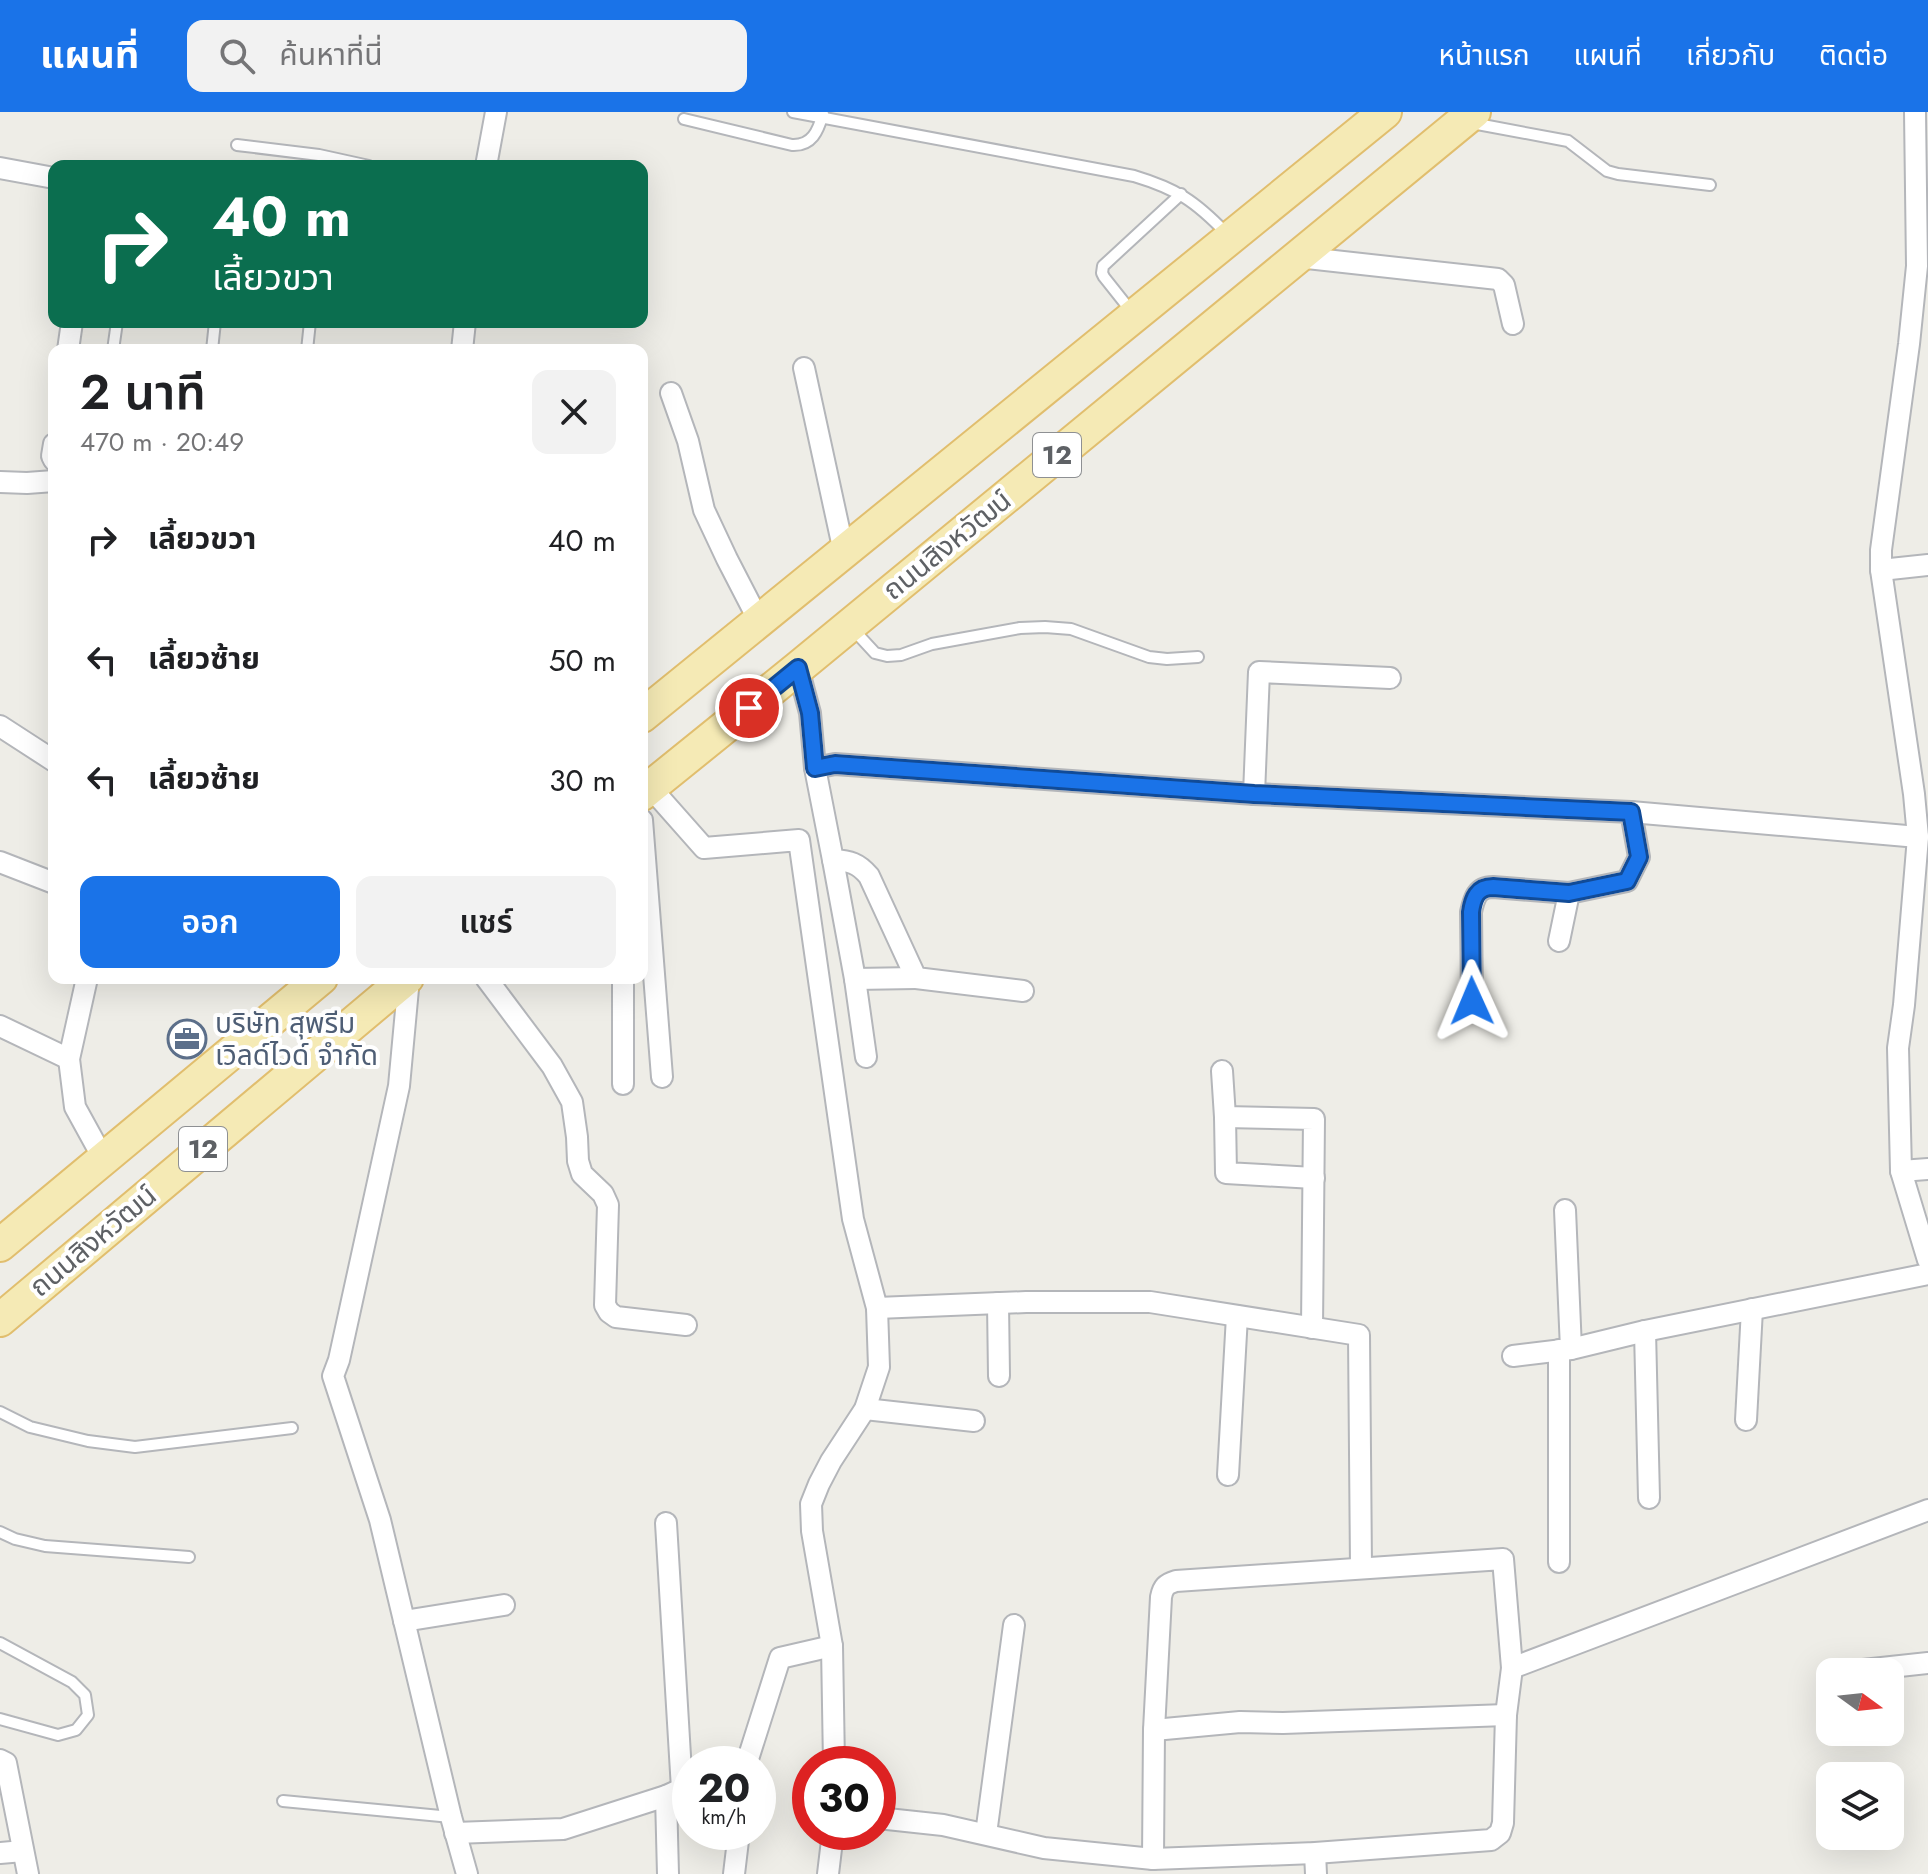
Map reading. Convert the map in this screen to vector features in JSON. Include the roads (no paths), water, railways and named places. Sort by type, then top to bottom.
[{"type":"main road","name":"12","points":[[648,711],[1385,112]]},
{"type":"main road","name":"ถนนสิงหวัฒน์","points":[[648,788],[1469,115]]},
{"type":"main road","name":"ถนนสิงหวัฒน์","points":[[5,1234],[103,1158],[314,984]]},
{"type":"main road","name":"ถนนสิงหวัฒน์","points":[[0,1320],[401,984]]},
{"type":"street","points":[[487,160],[496,112]]},
{"type":"street","points":[[1915,112],[1917,266],[1882,538],[1881,570],[1918,837],[1898,1048],[1901,1171],[1928,1260]]},
{"type":"street","points":[[0,168],[48,177]]},
{"type":"street","points":[[1298,257],[1498,279],[1504,285],[1513,324]]},
{"type":"street","points":[[804,368],[844,552]]},
{"type":"street","points":[[671,393],[688,441],[704,510],[759,621]]},
{"type":"street","points":[[0,482],[48,481]]},
{"type":"street","points":[[1881,570],[1928,565]]},
{"type":"street","points":[[798,668],[810,713],[815,768],[855,979],[866,1057]]},
{"type":"street","points":[[1254,794],[1259,672],[1390,678]]},
{"type":"street","points":[[0,726],[48,757]]},
{"type":"street","points":[[815,768],[835,764],[1254,794],[1631,812],[1918,837]]},
{"type":"street","points":[[648,792],[704,848],[799,840],[853,1219],[877,1308],[879,1367],[865,1409],[831,1461],[811,1504],[812,1531],[832,1646],[834,1746]]},
{"type":"street","points":[[1472,1001],[1471,912],[1479,891],[1493,887],[1569,893],[1627,881],[1639,857],[1631,812]]},
{"type":"street","points":[[833,860],[851,861],[860,865],[869,876],[916,978]]},
{"type":"street","points":[[0,862],[48,881]]},
{"type":"street","points":[[1559,941],[1569,893]]},
{"type":"street","points":[[648,897],[662,1077]]},
{"type":"street","points":[[855,979],[916,978],[1023,991]]},
{"type":"street","points":[[86,984],[69,1059],[75,1107],[103,1158]]},
{"type":"street","points":[[408,984],[399,1086],[333,1376],[380,1520],[467,1874]]},
{"type":"street","points":[[490,984],[552,1066],[572,1102],[582,1174],[603,1194],[608,1205],[605,1305],[609,1312],[616,1317],[686,1325]]},
{"type":"street","points":[[623,984],[623,1084]]},
{"type":"street","points":[[0,1026],[69,1059]]},
{"type":"street","points":[[1222,1071],[1226,1173],[1314,1178]]},
{"type":"street","points":[[1225,1117],[1314,1119],[1312,1328]]},
{"type":"street","points":[[1901,1171],[1928,1169]]},
{"type":"street","points":[[1559,1562],[1565,1210]]},
{"type":"street","points":[[1513,1356],[1565,1349],[1928,1274]]},
{"type":"street","points":[[877,1308],[1150,1302],[1359,1335],[1361,1568]]},
{"type":"street","points":[[998,1303],[999,1376]]},
{"type":"street","points":[[1746,1420],[1752,1309]]},
{"type":"street","points":[[1228,1475],[1237,1316]]},
{"type":"street","points":[[1645,1331],[1649,1498]]},
{"type":"street","points":[[865,1409],[974,1421]]},
{"type":"street","points":[[1512,1668],[1928,1510]]},
{"type":"street","points":[[666,1523],[677,1746]]},
{"type":"street","points":[[896,1820],[943,1825],[1044,1848],[1153,1859],[1316,1864],[1491,1840],[1500,1833],[1503,1823],[1506,1715],[1512,1668],[1503,1559],[1176,1581],[1163,1588],[1154,1730],[1153,1859]]},
{"type":"street","points":[[404,1621],[504,1605]]},
{"type":"street","points":[[986,1834],[1014,1625]]},
{"type":"street","points":[[750,1746],[780,1658],[832,1646]]},
{"type":"street","points":[[1904,1666],[1928,1663]]},
{"type":"street","points":[[1154,1730],[1240,1722],[1506,1715]]},
{"type":"street","points":[[0,1760],[6,1763],[28,1874]]},
{"type":"street","points":[[453,1825],[563,1829],[672,1792]]},
{"type":"street","points":[[668,1874],[672,1843]]},
{"type":"street","points":[[734,1874],[737,1850]]},
{"type":"street","points":[[828,1874],[831,1850]]},
{"type":"street","points":[[0,1853],[23,1851]]},
{"type":"lane","points":[[793,112],[822,115],[1134,176],[1181,194],[1231,238]]},
{"type":"lane","points":[[684,119],[800,145],[815,136],[822,115]]},
{"type":"lane","points":[[1469,115],[1568,141],[1607,171],[1710,185]]},
{"type":"lane","points":[[237,145],[342,160]]},
{"type":"lane","points":[[1135,316],[1104,277],[1103,266],[1181,194]]},
{"type":"lane","points":[[850,625],[875,653],[887,656],[901,655],[932,644],[1020,628],[1045,627],[1071,629],[1149,657],[1198,657]]},
{"type":"lane","points":[[0,1412],[30,1427],[88,1441],[135,1447],[292,1428]]},
{"type":"lane","points":[[0,1532],[45,1546],[189,1557]]},
{"type":"lane","points":[[0,1643],[72,1682],[85,1695],[88,1715],[76,1730],[58,1735],[0,1719]]},
{"type":"lane","points":[[283,1801],[453,1825]]},
{"type":"place","name":"บริษัท สุพรีม เวิลด์ไวด์ จำกัด","points":[[187,1039]]}]
